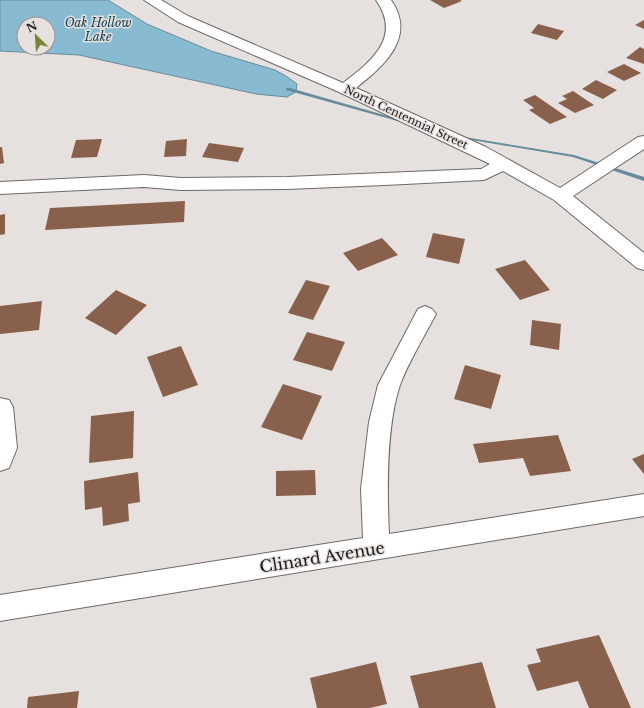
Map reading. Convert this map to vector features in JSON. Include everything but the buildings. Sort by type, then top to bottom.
[{"type":"street","name":"North Centennial Street","points":[[152,0],[183,19],[345,88],[480,151],[561,196],[644,264]]},
{"type":"street","points":[[345,88],[371,69],[392,42],[395,24],[387,4],[383,0]]},
{"type":"street","points":[[561,196],[644,141]]},
{"type":"street","points":[[0,188],[36,185],[144,181],[181,184],[279,183],[484,174],[504,164]]},
{"type":"street","points":[[377,549],[374,489],[381,422],[389,385],[425,314]]},
{"type":"street","points":[[0,461],[5,448],[1,407]]},
{"type":"street","name":"Clinard Avenue","points":[[0,608],[377,549],[644,505]]},
{"type":"water","name":"Oak Hollow Lake","points":[[0,0],[108,0],[147,24],[211,51],[275,70],[297,84],[296,92],[287,97],[256,94],[79,55],[56,54],[56,16],[16,16],[16,52],[0,51]]},
{"type":"waterway","points":[[288,89],[403,121]]},
{"type":"waterway","points":[[460,137],[574,156],[644,179]]}]
